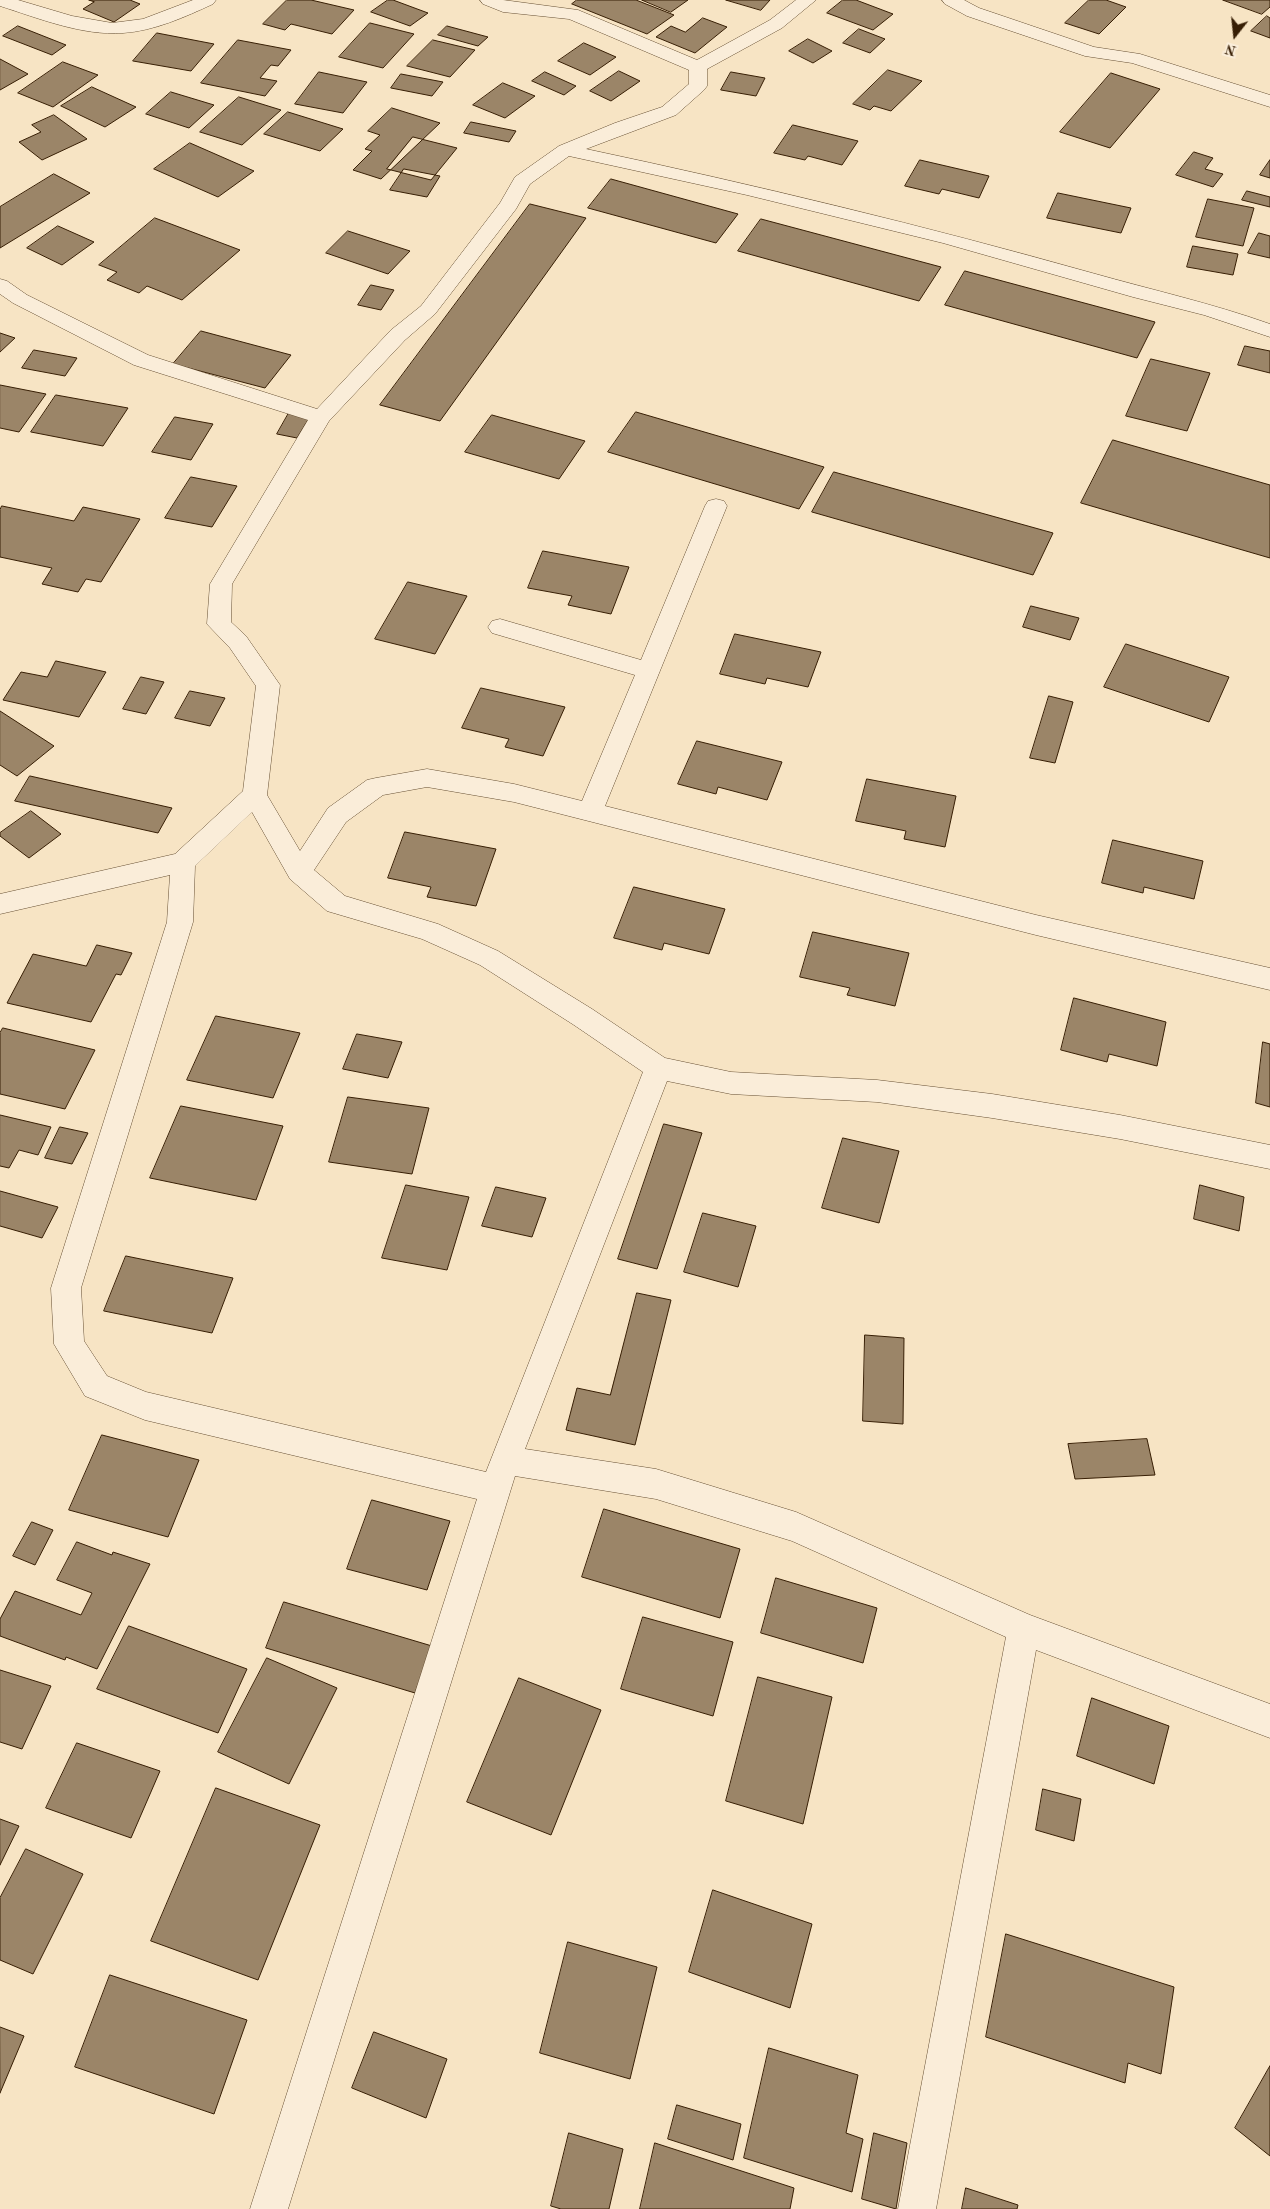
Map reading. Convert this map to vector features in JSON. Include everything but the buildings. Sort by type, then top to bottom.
[{"type":"street","points":[[0,0],[88,25],[113,28],[158,20],[206,0]]},
{"type":"street","points":[[489,0],[503,7],[572,14],[698,67]]},
{"type":"street","points":[[698,67],[776,24],[806,0]]},
{"type":"street","points":[[951,0],[973,12],[1091,52],[1134,58],[1270,101]]},
{"type":"street","points":[[698,67],[698,86],[669,111],[622,127],[566,150],[522,181],[509,205],[428,310],[398,335],[321,417],[221,584],[219,624],[238,642],[268,685],[255,795],[299,872],[336,904],[429,931],[489,958],[583,1017],[658,1068],[731,1083],[877,1091],[992,1106],[1120,1126],[1270,1157]]},
{"type":"street","points":[[566,150],[747,189],[950,239],[1140,293],[1210,310],[1270,331]]},
{"type":"street","points":[[0,285],[20,299],[141,360],[176,373],[321,417]]},
{"type":"street","points":[[590,812],[716,506]]},
{"type":"street","points":[[500,627],[648,670]]},
{"type":"street","points":[[299,872],[337,815],[376,787],[426,778],[514,793],[1026,922],[1270,979]]},
{"type":"street","points":[[0,904],[183,862],[255,795]]},
{"type":"street","points":[[183,862],[180,922],[66,1288],[69,1344],[96,1386],[145,1406],[501,1474],[656,1484],[796,1527],[1024,1629],[1270,1721]]},
{"type":"street","points":[[269,2209],[501,1474],[658,1068]]},
{"type":"street","points":[[917,2209],[1024,1629]]}]
